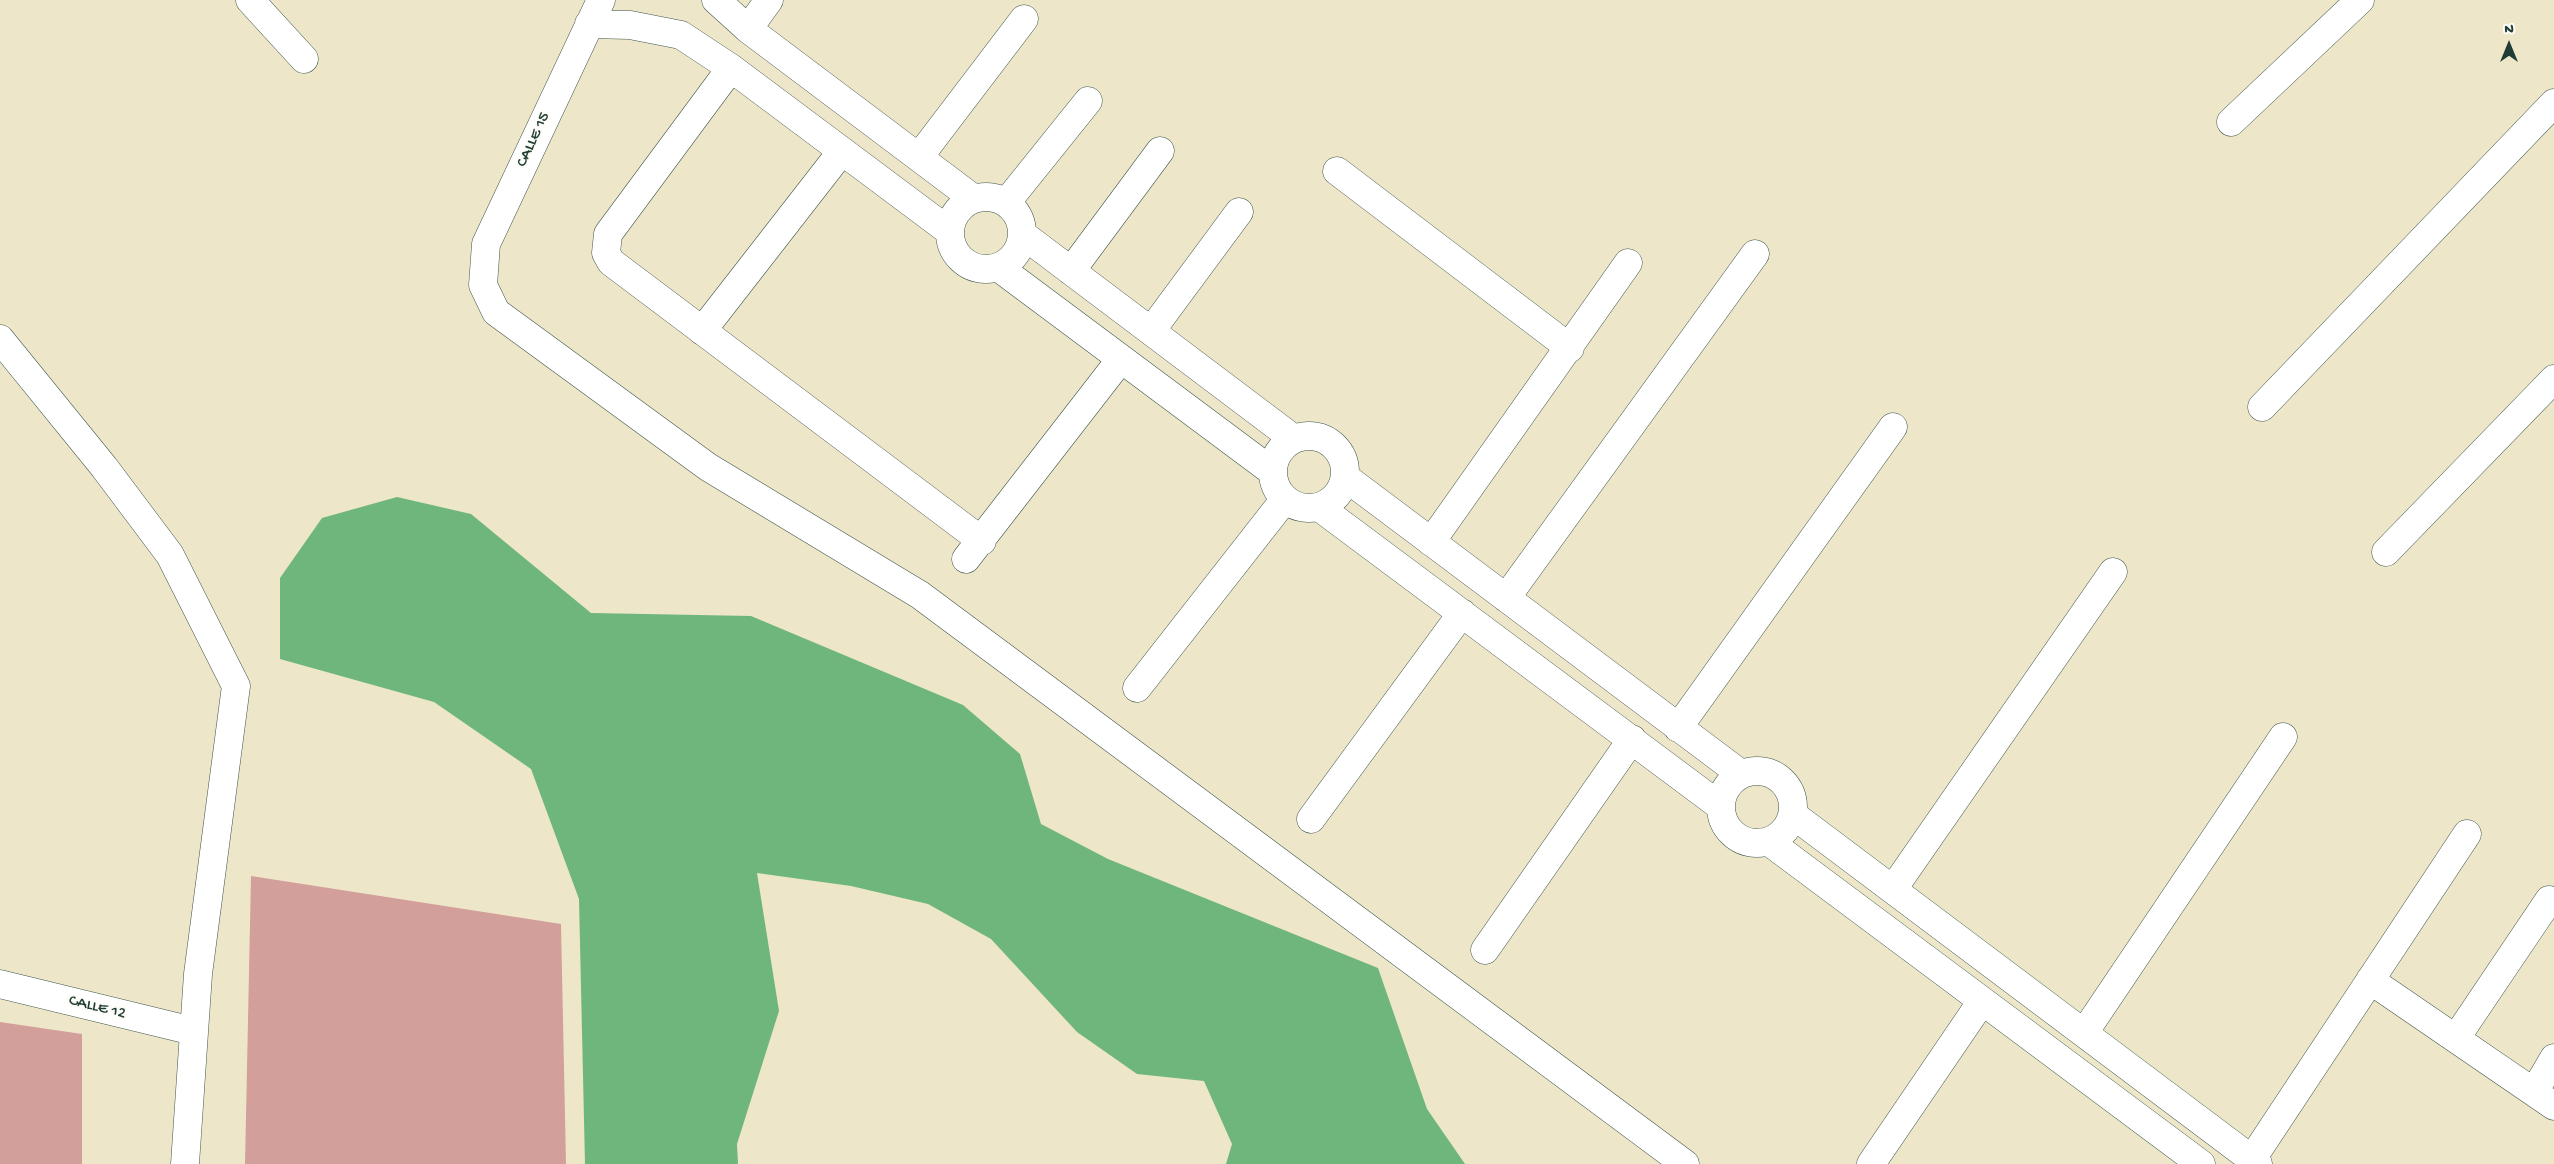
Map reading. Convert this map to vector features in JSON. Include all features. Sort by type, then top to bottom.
[{"type":"street","points":[[250,0],[304,59]]},
{"type":"street","name":"CALLE 15","points":[[601,0],[486,244],[483,285],[496,312],[708,467],[920,595],[1685,1164]]},
{"type":"street","points":[[716,0],[748,29],[974,198]]},
{"type":"street","points":[[748,29],[769,0]]},
{"type":"street","points":[[2230,122],[2360,0]]},
{"type":"street","points":[[920,157],[1024,19]]},
{"type":"street","points":[[589,24],[630,26],[680,35],[731,68],[949,231]]},
{"type":"street","points":[[731,68],[608,234],[605,244],[606,253],[618,270],[702,332],[974,550],[1122,359]]},
{"type":"street","points":[[1006,203],[1088,100]]},
{"type":"street","points":[[2262,406],[2554,103]]},
{"type":"street","points":[[1071,271],[1160,150]]},
{"type":"street","points":[[702,332],[842,151]]},
{"type":"street","points":[[1337,171],[1570,348]]},
{"type":"street","points":[[991,197],[1006,203],[1014,211],[1020,222],[1022,234],[1015,254],[998,267],[974,268],[964,262],[950,243],[949,231],[957,211],[974,198],[991,197]]},
{"type":"street","points":[[1150,331],[1239,212]]},
{"type":"street","points":[[1022,234],[1294,439]]},
{"type":"street","points":[[1506,598],[1754,254]]},
{"type":"street","points":[[1431,542],[1570,348],[1628,263]]},
{"type":"street","points":[[998,267],[1273,472]]},
{"type":"street","points":[[0,339],[104,467],[170,555],[236,686],[198,974],[185,1164]]},
{"type":"street","points":[[2386,552],[2554,379]]},
{"type":"street","points":[[1678,728],[1892,427]]},
{"type":"street","points":[[1305,436],[1316,437],[1335,447],[1342,456],[1345,477],[1343,488],[1337,496],[1319,507],[1300,507],[1284,499],[1275,482],[1273,472],[1279,453],[1285,445],[1294,439],[1305,436]]},
{"type":"street","points":[[1345,477],[1741,774]]},
{"type":"street","points":[[1137,688],[1284,499]]},
{"type":"street","points":[[1319,507],[1720,806]]},
{"type":"street","points":[[1892,889],[2113,572]]},
{"type":"street","points":[[1311,819],[1462,613]]},
{"type":"street","points":[[2084,1033],[2283,737]]},
{"type":"street","points":[[1484,950],[1632,740]]},
{"type":"street","points":[[1763,772],[1783,782],[1793,802],[1792,814],[1784,831],[1768,842],[1756,844],[1735,836],[1722,817],[1720,806],[1726,788],[1741,774],[1763,772]]},
{"type":"street","points":[[1792,814],[2255,1162],[2370,980],[2467,834]]},
{"type":"street","points":[[1768,842],[2201,1164]]},
{"type":"street","points":[[2456,1038],[2549,900]]},
{"type":"street","points":[[2370,980],[2544,1099],[2554,1058]]},
{"type":"street","name":"CALLE 12","points":[[0,984],[193,1031]]},
{"type":"street","points":[[1871,1164],[1982,1001]]},
{"type":"green space","points":[[397,497],[471,514],[591,613],[751,616],[963,705],[1020,754],[1041,824],[1108,859],[1378,968],[1427,1109],[1465,1164],[1226,1164],[1232,1144],[1204,1081],[1137,1074],[1077,1032],[991,939],[928,904],[851,886],[757,873],[779,1011],[737,1144],[738,1164],[585,1164],[579,899],[531,769],[434,702],[280,659],[280,578],[322,518]]},
{"type":"building","points":[[251,876],[561,924],[566,1164],[245,1164]]},
{"type":"building","points":[[0,1022],[82,1034],[82,1164],[0,1164]]}]
